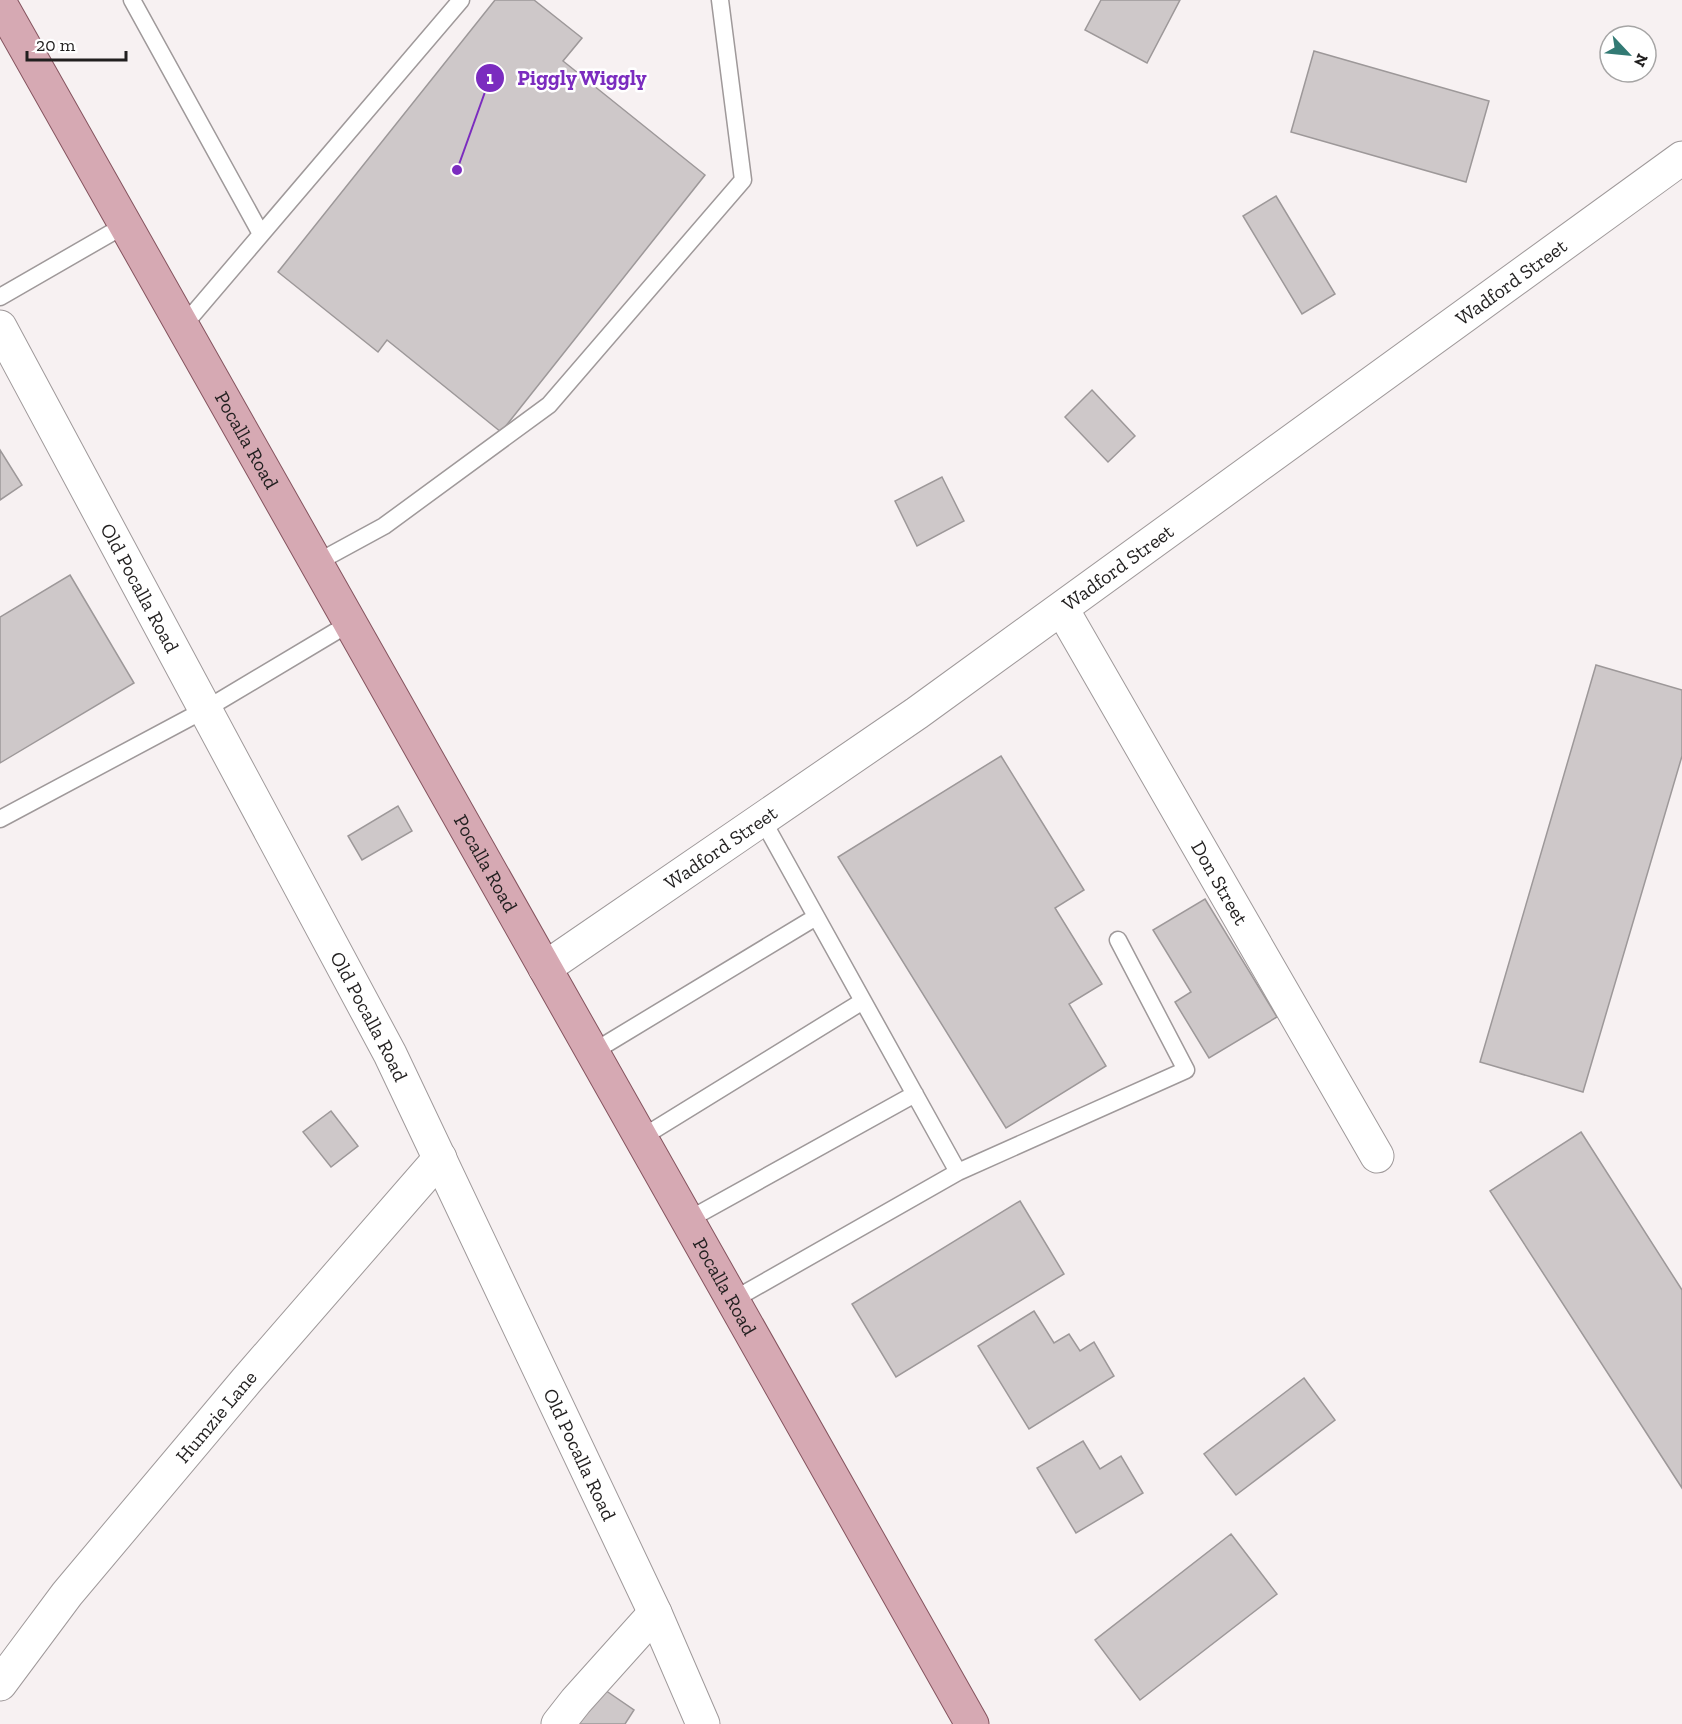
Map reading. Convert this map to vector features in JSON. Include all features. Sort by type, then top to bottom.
[{"type":"main road","name":"Pocalla Road","points":[[0,3],[972,1724]]},
{"type":"street","name":"Wadford Street","points":[[545,968],[917,713],[1682,158]]},
{"type":"street","name":"Old Pocalla Road","points":[[0,327],[390,1054],[655,1613],[703,1724]]},
{"type":"street","name":"Don Street","points":[[1062,609],[1377,1156]]},
{"type":"street","name":"Humzie Lane","points":[[0,1684],[67,1594],[246,1381],[440,1158]]},
{"type":"street","points":[[558,1724],[655,1613]]},
{"type":"lane","points":[[132,0],[261,234]]},
{"type":"lane","points":[[183,326],[461,0]]},
{"type":"lane","points":[[316,563],[384,526],[549,405],[743,180],[720,0]]},
{"type":"lane","points":[[0,297],[125,225]]},
{"type":"lane","points":[[0,819],[206,709],[350,623]]},
{"type":"lane","points":[[762,819],[958,1172]]},
{"type":"lane","points":[[593,1052],[816,917]]},
{"type":"lane","points":[[733,1300],[958,1172],[1186,1070],[1118,940]]},
{"type":"lane","points":[[641,1138],[863,1001]]},
{"type":"lane","points":[[688,1220],[915,1094]]},
{"type":"building","points":[[495,0],[534,0],[582,38],[563,61],[705,175],[501,432],[387,340],[378,352],[278,272]]},
{"type":"building","points":[[1101,0],[1180,0],[1147,63],[1085,30]]},
{"type":"building","points":[[1314,51],[1489,101],[1466,182],[1291,132]]},
{"type":"building","points":[[1276,196],[1335,294],[1302,314],[1243,216]]},
{"type":"building","points":[[1092,390],[1135,436],[1108,462],[1065,417]]},
{"type":"building","points":[[0,450],[22,485],[0,500]]},
{"type":"building","points":[[942,477],[964,521],[917,546],[895,501]]},
{"type":"building","points":[[70,575],[134,683],[0,763],[0,617]]},
{"type":"building","points":[[1596,665],[1682,690],[1682,756],[1583,1092],[1480,1062]]},
{"type":"building","points":[[1001,756],[1084,890],[1055,908],[1102,984],[1069,1004],[1106,1066],[1006,1128],[838,857]]},
{"type":"building","points":[[398,806],[412,831],[362,860],[348,836]]},
{"type":"building","points":[[1205,899],[1277,1017],[1209,1058],[1175,1002],[1191,992],[1153,930]]},
{"type":"building","points":[[331,1111],[358,1146],[331,1167],[303,1132]]},
{"type":"building","points":[[1581,1132],[1682,1290],[1682,1488],[1490,1191]]},
{"type":"building","points":[[1020,1201],[1064,1274],[896,1377],[852,1304]]},
{"type":"building","points":[[1034,1311],[1054,1343],[1069,1334],[1080,1351],[1094,1342],[1114,1376],[1029,1429],[978,1346]]},
{"type":"building","points":[[1304,1378],[1335,1420],[1236,1495],[1204,1454]]},
{"type":"building","points":[[1083,1441],[1100,1469],[1121,1456],[1143,1493],[1076,1533],[1037,1468]]},
{"type":"building","points":[[1231,1534],[1277,1594],[1140,1700],[1095,1640]]},
{"type":"building","points":[[602,1688],[634,1710],[625,1724],[577,1724]]},
{"type":"place","name":"Piggly Wiggly","points":[[457,170]]}]
